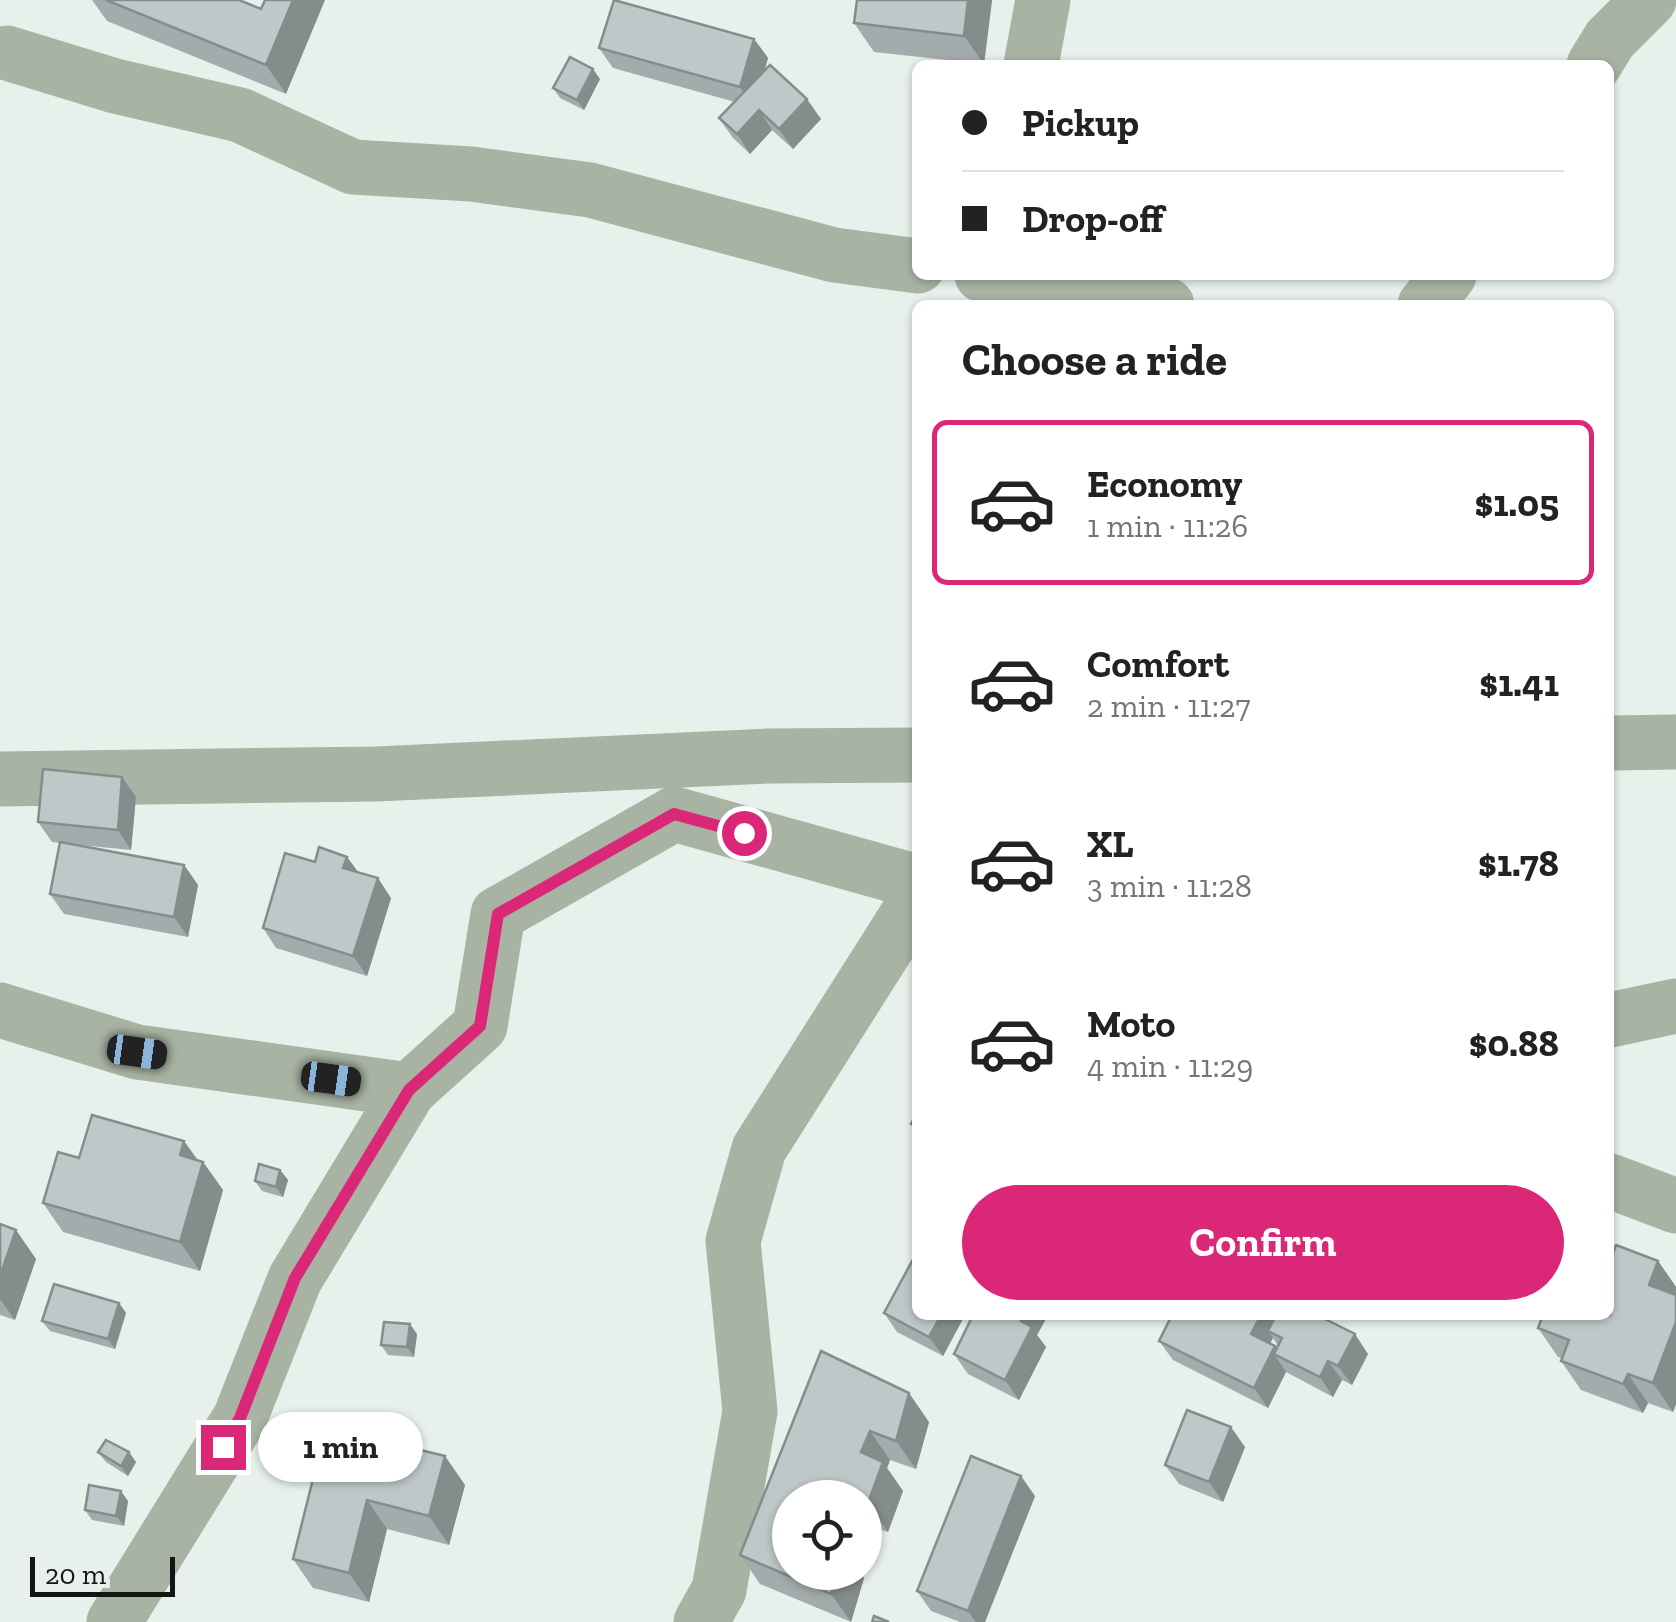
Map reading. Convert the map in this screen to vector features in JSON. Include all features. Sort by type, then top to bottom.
[{"type":"street","points":[[1032,60],[1044,0]]},
{"type":"street","points":[[1597,60],[1610,39],[1649,0]]},
{"type":"street","points":[[7,53],[115,86],[240,115],[353,167],[471,174],[590,190],[834,256],[912,265]]},
{"type":"street","points":[[1027,280],[1138,300]]},
{"type":"street","points":[[1429,300],[1445,280]]},
{"type":"street","points":[[1614,743],[1676,742]]},
{"type":"street","points":[[0,779],[376,774],[768,756],[912,755]]},
{"type":"street","points":[[114,1622],[240,1418],[295,1278],[409,1090],[480,1026],[498,914],[674,814],[912,880]]},
{"type":"street","points":[[701,1622],[719,1590],[750,1411],[733,1241],[760,1149],[912,908]]},
{"type":"street","points":[[1614,1019],[1676,1006]]},
{"type":"street","points":[[0,1010],[137,1052],[409,1090]]},
{"type":"street","points":[[1614,1183],[1676,1206]]},
{"type":"building","points":[[106,0],[239,0],[261,9],[265,0],[293,0],[266,65]]},
{"type":"building","points":[[614,0],[754,39],[740,87],[599,48]]},
{"type":"building","points":[[857,0],[968,0],[964,36],[854,23]]},
{"type":"building","points":[[570,57],[593,69],[577,100],[553,88]]},
{"type":"building","points":[[770,65],[807,99],[779,129],[759,110],[737,134],[719,118]]},
{"type":"building","points":[[43,769],[122,777],[118,830],[38,822]]},
{"type":"building","points":[[60,842],[184,865],[174,917],[50,894]]},
{"type":"building","points":[[319,847],[347,857],[343,868],[378,878],[353,956],[263,928],[285,853],[315,862]]},
{"type":"building","points":[[92,1115],[184,1141],[180,1155],[203,1162],[180,1242],[43,1203],[58,1152],[79,1158]]},
{"type":"building","points":[[259,1164],[280,1170],[276,1187],[255,1181]]},
{"type":"building","points":[[0,1224],[16,1230],[0,1276]]},
{"type":"building","points":[[1616,1245],[1658,1261],[1649,1285],[1676,1295],[1676,1322],[1653,1383],[1628,1374],[1623,1384],[1561,1361],[1569,1340],[1538,1328],[1541,1320],[1614,1320]]},
{"type":"building","points":[[912,1261],[912,1320],[938,1320],[929,1337],[884,1313]]},
{"type":"building","points":[[54,1284],[119,1303],[108,1339],[42,1321]]},
{"type":"building","points":[[971,1320],[1022,1320],[1032,1327],[1005,1380],[954,1354]]},
{"type":"building","points":[[1170,1320],[1258,1320],[1251,1334],[1275,1346],[1254,1388],[1159,1341]]},
{"type":"building","points":[[1274,1320],[1327,1320],[1355,1334],[1338,1366],[1328,1361],[1320,1377],[1274,1354],[1282,1338],[1268,1331]]},
{"type":"building","points":[[384,1322],[410,1324],[407,1347],[381,1345]]},
{"type":"building","points":[[821,1351],[909,1393],[896,1441],[870,1431],[861,1452],[883,1462],[876,1480],[772,1480],[772,1569],[740,1555]]},
{"type":"building","points":[[1187,1410],[1231,1427],[1209,1482],[1165,1465]]},
{"type":"building","points":[[326,1427],[445,1456],[429,1516],[367,1500],[349,1573],[293,1559]]},
{"type":"building","points":[[106,1440],[129,1452],[121,1466],[98,1452]]},
{"type":"building","points":[[971,1456],[1021,1476],[968,1611],[917,1591]]},
{"type":"building","points":[[89,1485],[121,1491],[116,1516],[85,1510]]},
{"type":"route","points":[[223,1447],[240,1418],[295,1278],[409,1090],[480,1026],[498,914],[674,814],[744,833]]}]
